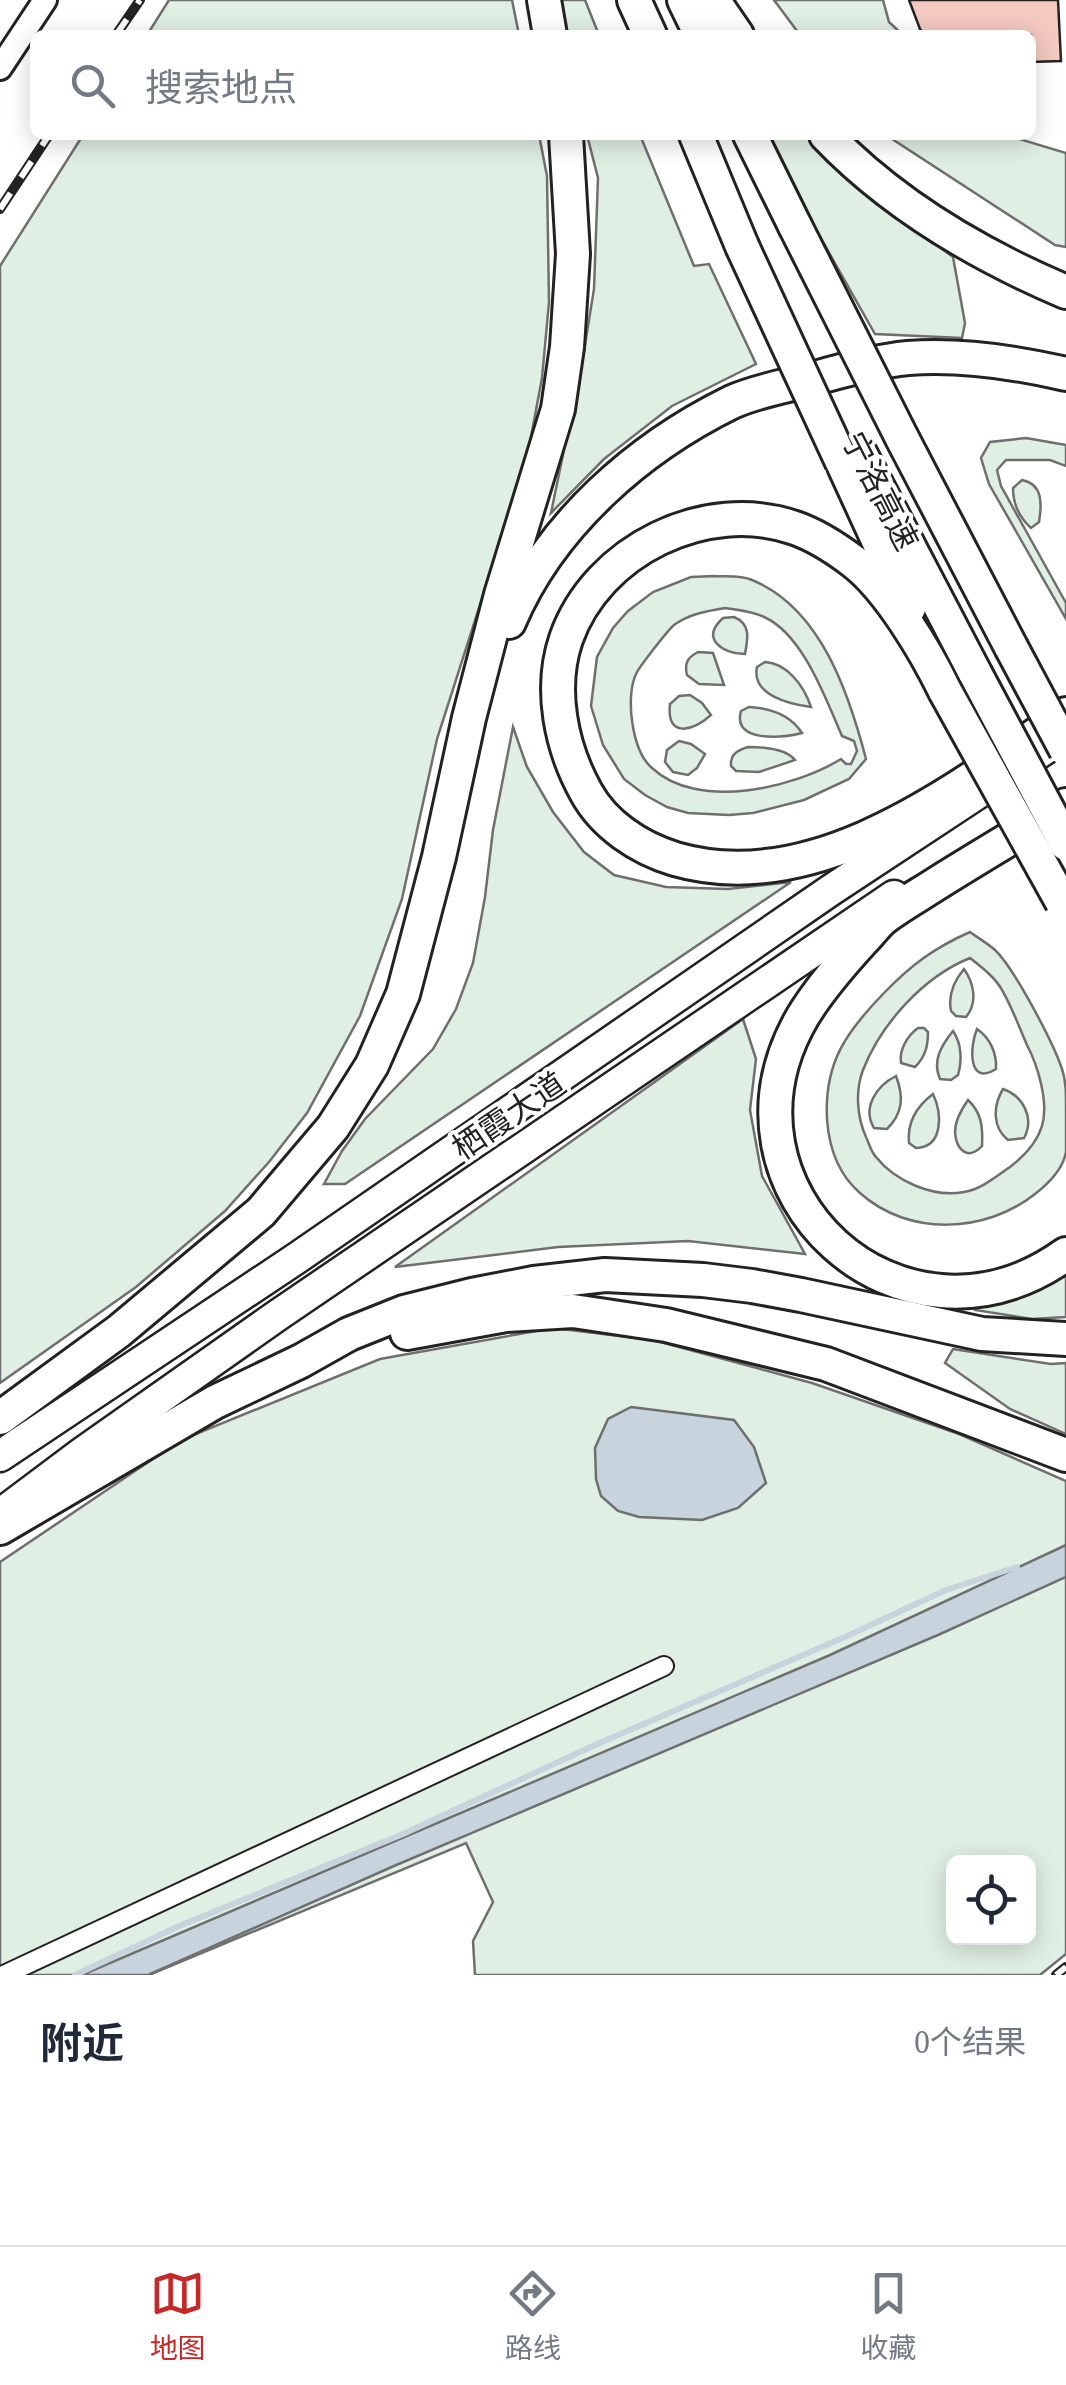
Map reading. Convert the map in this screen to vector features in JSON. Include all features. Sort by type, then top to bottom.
[{"type":"highway","points":[[544,0],[549,30]]},
{"type":"highway","points":[[634,0],[648,30]]},
{"type":"highway","points":[[684,0],[699,30]]},
{"type":"highway","points":[[714,0],[734,30]]},
{"type":"highway","points":[[0,1418],[119,1331],[262,1212],[333,1127],[372,1064],[403,994],[501,595],[558,408],[567,347],[573,254],[566,140]]},
{"type":"highway","name":"宁洛高速","points":[[699,140],[851,457],[975,673],[1066,844]]},
{"type":"highway","name":"宁洛高速","points":[[752,140],[902,438],[1066,750]]},
{"type":"highway","points":[[836,145],[913,208],[981,252],[1066,292]]},
{"type":"highway","points":[[469,718],[513,612],[542,564],[587,506],[672,436],[735,400],[908,358],[976,358],[1066,374]]},
{"type":"highway","points":[[851,457],[940,681]]},
{"type":"highway","points":[[1065,908],[940,681],[886,595],[857,564],[796,528],[765,521],[702,524],[674,531],[617,563],[576,614],[560,663],[557,694],[574,768],[606,820],[656,854],[721,868],[760,868],[801,861],[864,837],[944,797],[1066,714]]},
{"type":"highway","name":"栖霞大道","points":[[0,1456],[342,1228],[815,901],[1066,736]]},
{"type":"highway","name":"栖霞大道","points":[[0,1515],[82,1452],[278,1315],[903,890],[1066,788]]},
{"type":"highway","points":[[1066,805],[884,918],[834,971],[802,1018],[789,1046],[780,1074],[776,1126],[792,1187],[805,1211],[824,1236],[875,1274],[912,1287],[977,1290],[1012,1284],[1066,1254]]},
{"type":"highway","points":[[0,1528],[214,1402],[349,1334],[404,1312],[534,1283],[605,1275],[703,1280],[801,1295],[982,1334],[1066,1340]]},
{"type":"highway","points":[[301,1361],[376,1338],[438,1326],[506,1314],[574,1311],[666,1325],[826,1364],[1066,1455]]},
{"type":"street","points":[[0,68],[45,0]]},
{"type":"street","points":[[4,1975],[664,1666]]},
{"type":"green space","points":[[169,0],[512,0],[518,30],[150,30]]},
{"type":"green space","points":[[555,0],[585,0],[597,30],[562,30]]},
{"type":"green space","points":[[774,0],[883,0],[889,22],[898,30],[796,30]]},
{"type":"green space","points":[[80,140],[540,140],[547,176],[549,302],[542,378],[527,458],[437,739],[402,899],[360,1016],[307,1113],[225,1211],[136,1287],[0,1383],[0,266]]},
{"type":"green space","points":[[588,140],[642,140],[694,266],[709,264],[756,364],[672,406],[604,459],[551,513],[594,289],[598,178]]},
{"type":"green space","points":[[768,140],[810,140],[849,180],[953,257],[965,323],[962,338],[875,334]]},
{"type":"green space","points":[[894,140],[1023,140],[1066,153],[1066,247],[1055,245]]},
{"type":"green space","points":[[1026,438],[1066,445],[1066,466],[1050,460],[1006,460],[997,470],[1001,486],[1066,603],[1066,619],[989,484],[981,458],[990,442]]},
{"type":"green space","points":[[1022,480],[1034,486],[1040,496],[1039,522],[1031,528],[1014,500],[1013,488]]},
{"type":"green space","points":[[733,576],[752,580],[776,593],[814,632],[841,681],[866,759],[849,779],[804,800],[729,815],[688,813],[667,807],[624,779],[603,745],[591,706],[597,657],[628,611],[653,592],[691,577]],"holes":[[[725,608],[764,617],[790,638],[812,669],[842,736],[854,741],[857,751],[851,764],[841,759],[773,786],[720,792],[671,781],[645,760],[632,723],[631,696],[636,674],[674,625]]]},
{"type":"green space","points":[[734,617],[746,628],[745,654],[722,648],[714,638],[716,626],[723,618]]},
{"type":"green space","points":[[698,652],[713,653],[724,685],[699,684],[687,675],[688,661]]},
{"type":"green space","points":[[765,662],[780,666],[794,677],[811,707],[766,691],[757,677],[757,667]]},
{"type":"green space","points":[[690,695],[711,715],[689,728],[676,727],[670,704],[679,696]]},
{"type":"green space","points":[[749,707],[779,713],[802,733],[772,737],[751,733],[740,721],[741,711]]},
{"type":"green space","points":[[513,727],[527,767],[553,812],[584,852],[614,875],[666,887],[728,889],[791,882],[345,1184],[324,1184],[365,1119],[433,1049],[456,1009],[473,963]]},
{"type":"green space","points":[[679,741],[705,754],[688,775],[673,772],[665,762],[667,750]]},
{"type":"green space","points":[[748,747],[780,751],[795,760],[759,772],[736,771],[731,766],[732,758]]},
{"type":"green space","points":[[970,932],[995,950],[1012,972],[1057,1057],[1066,1096],[1066,1152],[1050,1181],[1015,1207],[971,1222],[924,1223],[880,1207],[846,1177],[830,1140],[829,1081],[848,1035],[884,993],[934,951]],"holes":[[[970,958],[996,981],[1012,1010],[1038,1074],[1044,1117],[1033,1143],[1010,1167],[970,1191],[940,1192],[904,1180],[874,1155],[861,1121],[859,1087],[871,1053],[892,1019],[936,977]]]},
{"type":"green space","points":[[964,969],[973,993],[966,1017],[956,1016],[950,1005],[953,989]]},
{"type":"green space","points":[[743,1019],[756,1059],[750,1110],[762,1176],[805,1254],[688,1241],[558,1247],[395,1267]]},
{"type":"green space","points":[[924,1028],[928,1037],[924,1055],[915,1067],[901,1063],[901,1058],[910,1035]]},
{"type":"green space","points":[[977,1029],[989,1041],[995,1057],[996,1069],[987,1073],[980,1073],[973,1062]]},
{"type":"green space","points":[[953,1031],[960,1053],[958,1075],[951,1080],[940,1079],[939,1054]]},
{"type":"green space","points":[[896,1076],[901,1098],[899,1111],[887,1129],[874,1128],[870,1105],[882,1086]]},
{"type":"green space","points":[[1003,1089],[1025,1109],[1028,1123],[1024,1138],[1008,1140],[999,1129],[996,1109]]},
{"type":"green space","points":[[933,1094],[939,1119],[936,1135],[932,1142],[916,1148],[909,1143],[911,1121]]},
{"type":"green space","points":[[968,1100],[982,1127],[982,1146],[972,1153],[960,1148],[955,1132]]},
{"type":"green space","points":[[1066,1272],[1066,1317],[1032,1319],[975,1310],[975,1299],[1023,1293]]},
{"type":"green space","points":[[553,1328],[653,1340],[812,1383],[959,1434],[1066,1481],[1066,1954],[1040,1975],[475,1975],[473,1941],[493,1902],[466,1843],[149,1975],[0,1975],[0,1562],[181,1440],[380,1359]]},
{"type":"green space","points":[[953,1349],[1066,1363],[1066,1434],[1010,1409],[945,1363]]},
{"type":"shaded area","points":[[631,1407],[734,1420],[754,1447],[766,1483],[738,1508],[702,1520],[639,1517],[618,1511],[601,1496],[595,1448],[608,1419]]},
{"type":"shaded area","points":[[1066,1545],[1066,1577],[938,1635],[148,1975],[82,1975],[830,1655]]},
{"type":"building","points":[[909,0],[1058,0],[1061,61],[1036,62],[1036,30],[920,29]]},
{"type":"waterway","points":[[75,1975],[177,1927],[403,1834],[946,1590],[1017,1567]]},
{"type":"railway","points":[[119,30],[140,0]]},
{"type":"railway","points":[[0,209],[46,140]]},
{"type":"railway","points":[[1056,1975],[1066,1967]]}]
